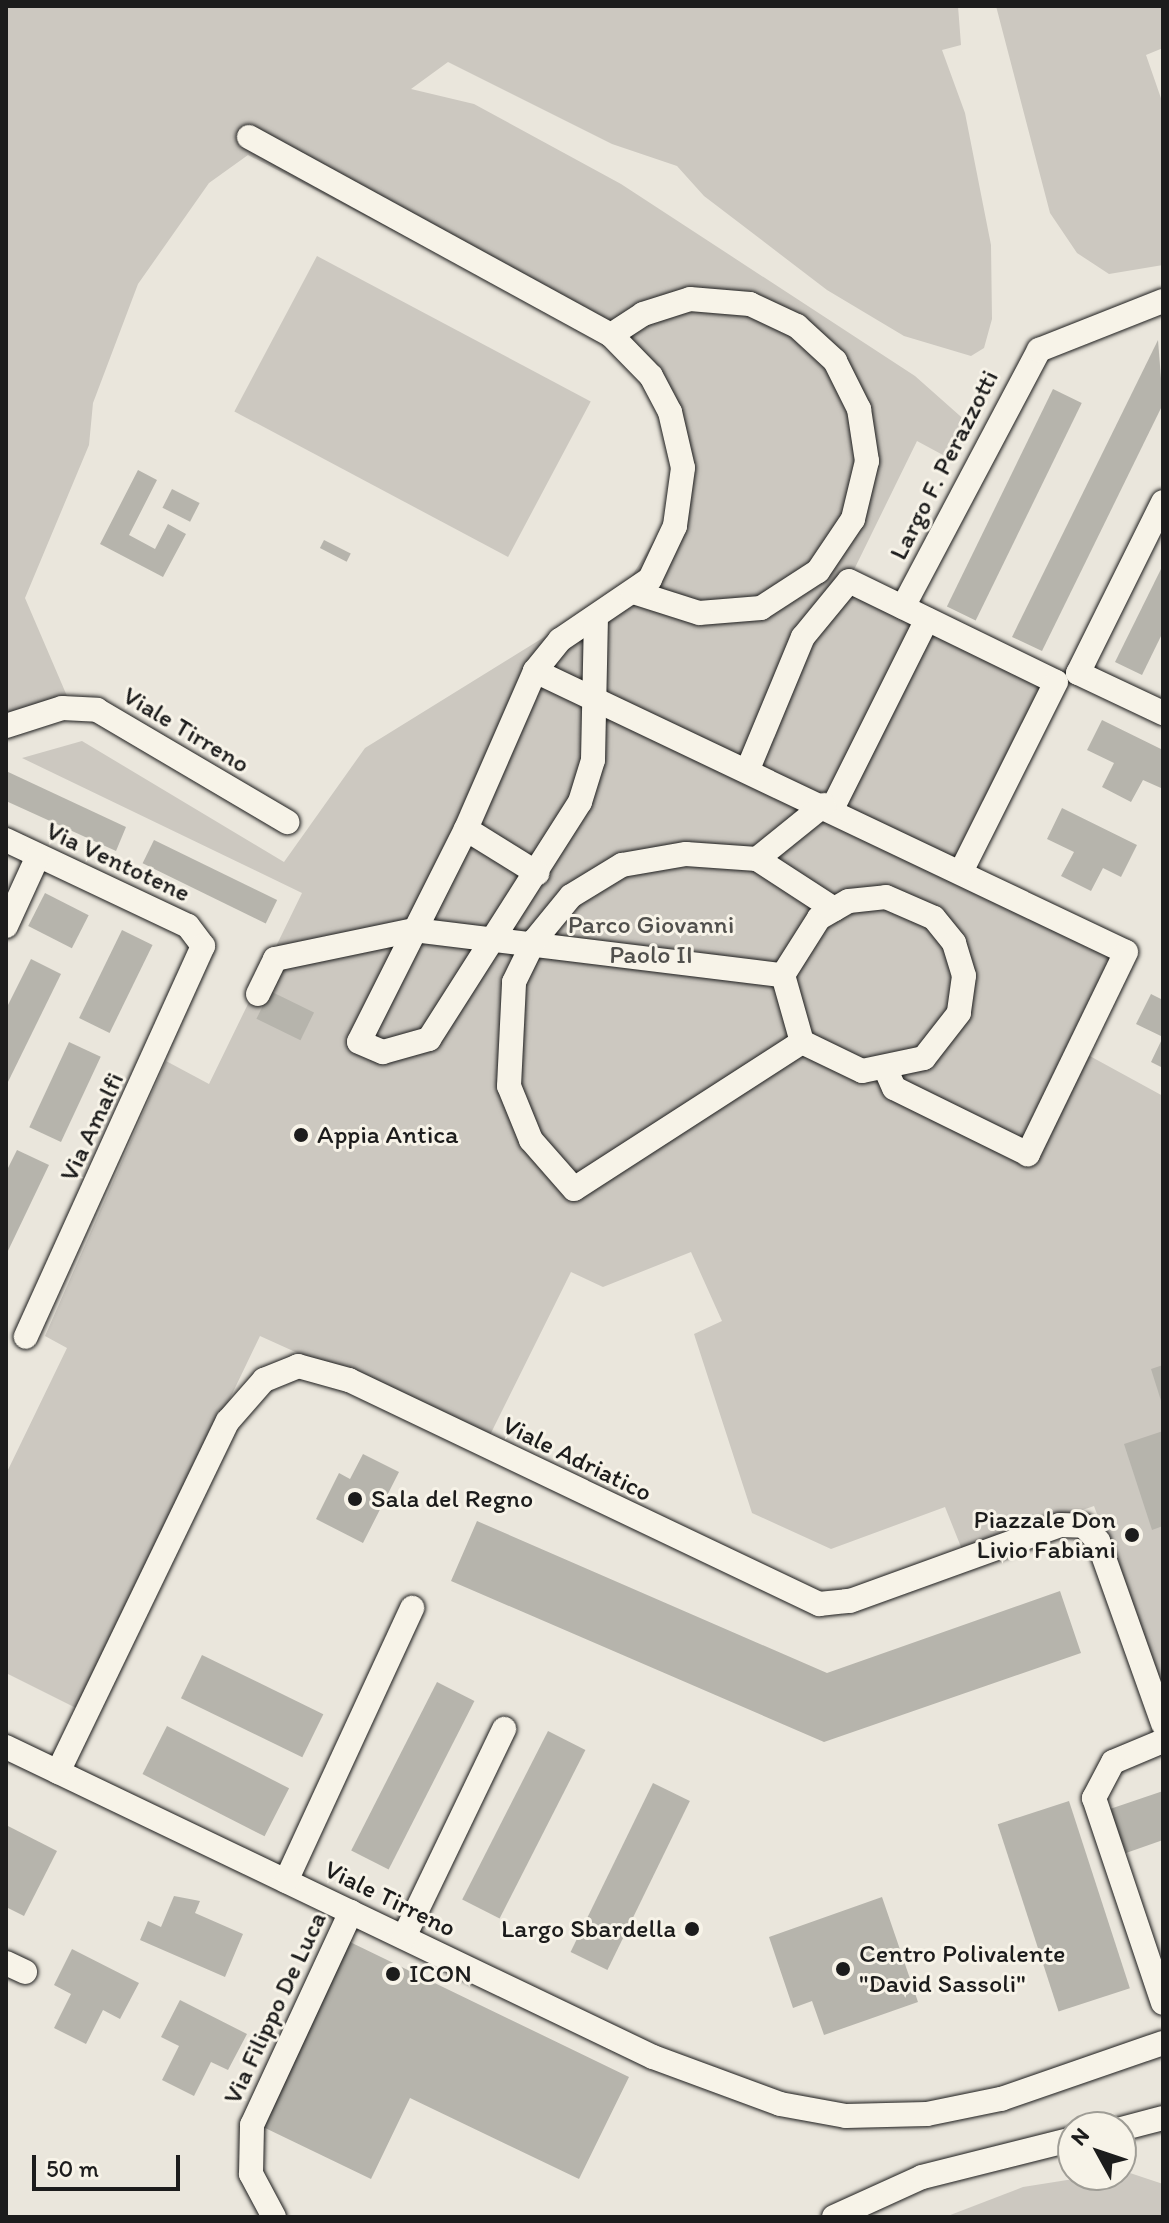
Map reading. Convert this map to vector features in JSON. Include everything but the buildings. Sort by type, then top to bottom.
[{"type":"street","points":[[249,137],[611,335],[651,376],[670,412],[683,468],[675,526],[650,579],[596,621],[560,640],[535,671],[466,829],[359,1042],[383,1052],[429,1039],[580,802],[593,760],[596,621]]},
{"type":"street","points":[[611,335],[643,314],[690,299],[750,304],[797,326],[835,361],[859,409],[867,461],[853,519],[818,571],[761,608],[699,613],[633,592]]},
{"type":"street","name":"Largo F. Perazzotti","points":[[903,607],[1039,350],[1163,301]]},
{"type":"street","points":[[1163,502],[1078,673],[1163,713]]},
{"type":"street","points":[[748,769],[803,637],[849,581],[903,607],[1056,682],[961,872]]},
{"type":"street","points":[[757,859],[828,807],[927,619]]},
{"type":"street","points":[[535,671],[828,807],[1126,952],[1028,1154],[894,1088],[887,1072]]},
{"type":"street","name":"Viale Tirreno","points":[[6,726],[62,708],[97,710],[287,822]]},
{"type":"street","points":[[466,829],[537,873]]},
{"type":"street","name":"Via Ventotene","points":[[6,840],[188,926],[202,940]]},
{"type":"street","points":[[802,1042],[574,1189],[531,1140],[509,1086],[514,982],[534,941],[571,896],[622,865],[686,854],[757,859],[834,909]]},
{"type":"street","points":[[6,926],[38,856]]},
{"type":"street","points":[[886,897],[912,904],[954,943],[964,976],[959,1013],[924,1058],[887,1072],[834,1062],[802,1042],[783,975],[819,918],[834,909],[886,897]]},
{"type":"street","points":[[258,994],[275,959],[414,930],[534,941],[783,975]]},
{"type":"street","name":"Via Amalfi","points":[[26,1337],[200,960],[202,940]]},
{"type":"street","name":"Viale Adriatico","points":[[58,1772],[228,1421],[264,1380],[298,1366],[349,1380],[819,1604],[850,1601],[1065,1523],[1084,1526],[1098,1541],[1163,1724]]},
{"type":"street","points":[[286,1881],[412,1608]]},
{"type":"street","points":[[404,1937],[504,1729]]},
{"type":"street","points":[[1163,1741],[1113,1762],[1094,1798],[1163,2003]]},
{"type":"street","name":"Viale Tirreno","points":[[6,1747],[690,2073],[846,2116],[905,2117],[986,2103],[1163,2043]]},
{"type":"street","name":"Via Filippo De Luca","points":[[274,2217],[251,2174],[252,2125],[351,1912]]},
{"type":"street","points":[[1137,2125],[1163,2118]]},
{"type":"street","points":[[834,2217],[922,2177],[1057,2143]]},
{"type":"green space","name":"Parco Giovanni Paolo II","points":[[6,6],[958,6],[961,45],[942,50],[965,113],[991,245],[992,319],[984,348],[971,356],[904,336],[827,290],[704,196],[677,166],[612,144],[448,62],[411,89],[474,104],[621,184],[915,376],[968,423],[956,462],[917,441],[849,580],[1056,682],[961,872],[1126,952],[1077,1049],[1163,1096],[1163,1690],[1094,1506],[963,1552],[945,1507],[831,1549],[752,1513],[694,1334],[722,1321],[691,1252],[603,1287],[571,1272],[488,1439],[260,1336],[80,1710],[6,1673],[6,1474],[67,1348],[45,1336],[166,1061],[209,1084],[302,893],[22,758],[82,741],[284,862],[365,748],[625,587],[663,526],[671,473],[665,422],[627,362],[581,328],[248,155],[209,183],[138,284],[93,403],[89,445],[25,598],[67,696],[6,718]]},
{"type":"green space","points":[[996,6],[1163,6],[1163,48],[1146,55],[1163,104],[1163,265],[1109,274],[1077,253],[1050,213]]},
{"type":"green space","points":[[317,256],[591,402],[508,557],[234,411]]},
{"type":"green space","points":[[1137,2175],[1163,2184],[1163,2217],[945,2217],[1023,2187],[1057,2182],[1057,2191],[1137,2191]]},
{"type":"place","name":"Appia Antica","points":[[301,1135]]},
{"type":"place","name":"Sala del Regno","points":[[355,1499]]},
{"type":"place","name":"Piazzale Don Livio Fabiani","points":[[1132,1535]]},
{"type":"place","name":"Largo Sbardella","points":[[692,1929]]},
{"type":"place","name":"Centro Polivalente \"David Sassoli\"","points":[[843,1969]]},
{"type":"place","name":"ICON","points":[[393,1974]]}]
